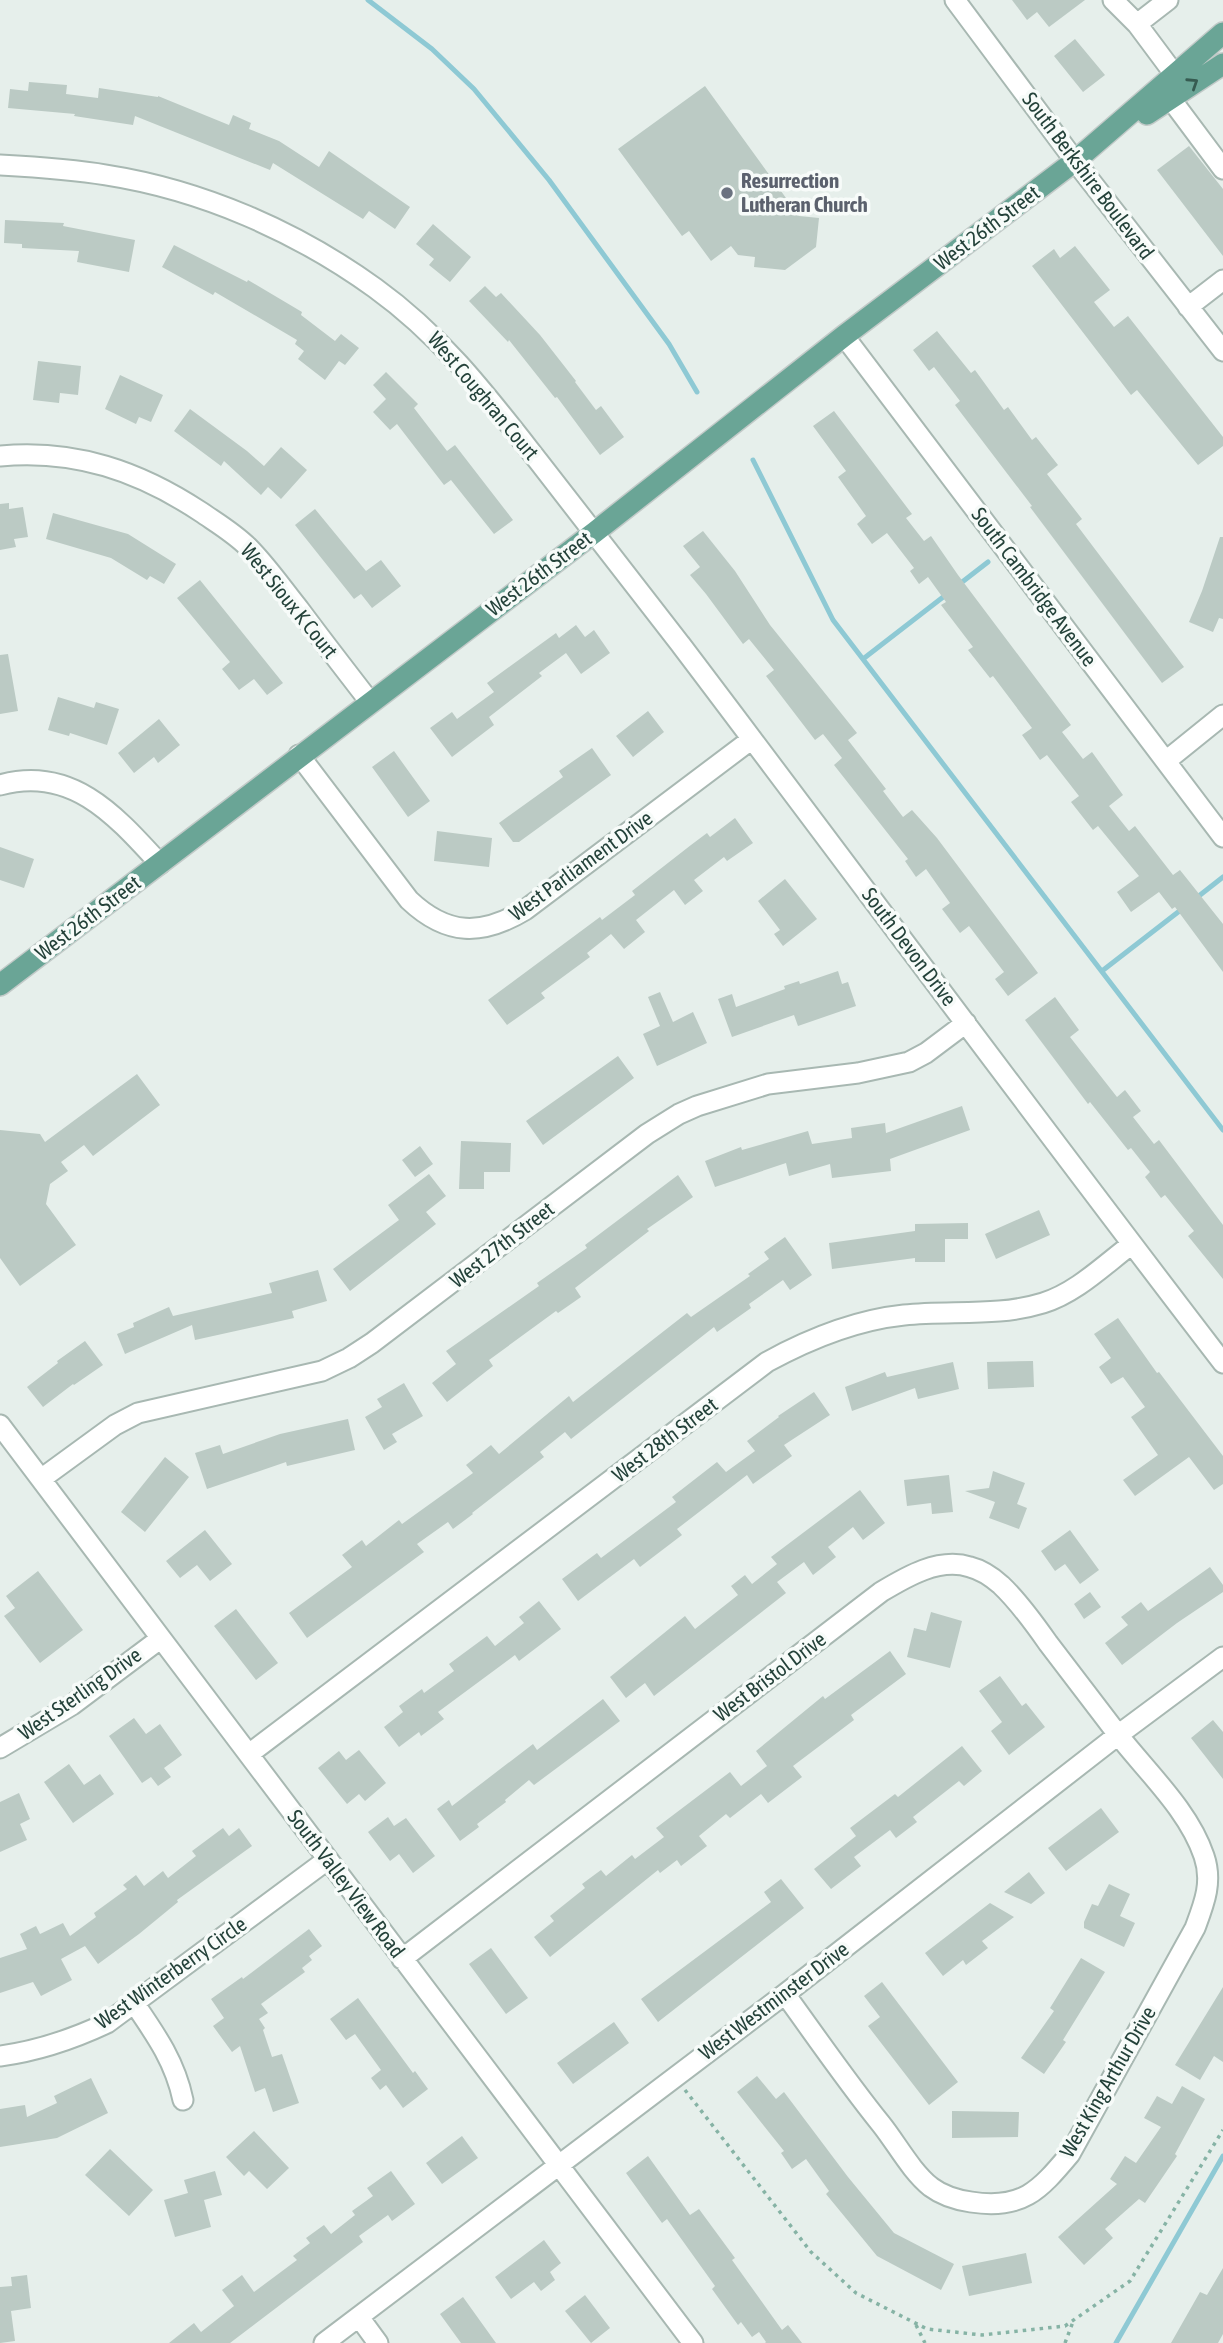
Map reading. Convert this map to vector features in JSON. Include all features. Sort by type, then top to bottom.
[{"type":"main road","name":"West 26th Street","points":[[0,985],[1075,161],[1223,33]]},
{"type":"main road","name":"West 26th Street","points":[[1075,161],[1223,64]]},
{"type":"street","name":"South Berkshire Boulevard","points":[[956,0],[1075,161],[1223,351]]},
{"type":"street","points":[[1114,0],[1137,24],[1175,75]]},
{"type":"street","points":[[1137,24],[1168,0]]},
{"type":"street","points":[[1170,99],[1223,169]]},
{"type":"street","name":"West Coughran Court","points":[[0,165],[58,168],[149,183],[246,215],[334,260],[377,289],[427,329],[484,393],[594,532]]},
{"type":"street","points":[[1188,307],[1223,280]]},
{"type":"street","name":"South Cambridge Avenue","points":[[844,337],[1223,837]]},
{"type":"street","name":"West Sioux K Court","points":[[0,456],[22,454],[57,457],[87,460],[114,467],[163,489],[207,516],[247,546],[267,568],[370,702]]},
{"type":"street","name":"South Devon Drive","points":[[594,532],[1223,1363]]},
{"type":"street","points":[[1166,761],[1223,715]]},
{"type":"street","name":"West Parliament Drive","points":[[299,755],[409,900],[439,923],[481,929],[509,920],[526,910],[752,738]]},
{"type":"street","points":[[0,785],[15,781],[35,781],[75,790],[99,803],[122,822],[160,863]]},
{"type":"street","name":"West 27th Street","points":[[41,1479],[115,1425],[138,1413],[322,1371],[349,1358],[444,1290],[647,1134],[679,1114],[718,1098],[768,1084],[858,1073],[909,1062],[926,1053],[966,1023]]},
{"type":"street","name":"West 28th Street","points":[[249,1754],[767,1362],[817,1338],[857,1325],[903,1315],[984,1313],[1042,1304],[1076,1287],[1132,1244]]},
{"type":"street","name":"South Valley View Road","points":[[0,1425],[692,2343]]},
{"type":"street","name":"West Bristol Drive","points":[[402,1959],[881,1592],[908,1575],[932,1567],[967,1565],[983,1571],[1000,1583],[1019,1604],[1118,1735]]},
{"type":"street","name":"West Sterling Drive","points":[[0,1748],[72,1705],[160,1639]]},
{"type":"street","name":"West Westminster Drive","points":[[324,2343],[785,1994],[1118,1735],[1223,1657]]},
{"type":"street","name":"West King Arthur Drive","points":[[785,1994],[862,2101],[930,2186],[947,2196],[1000,2205],[1033,2192],[1049,2179],[1070,2154],[1195,1928],[1208,1892],[1205,1860],[1199,1843],[1177,1808],[1118,1735]]},
{"type":"street","name":"West Winterberry Circle","points":[[0,2056],[46,2047],[81,2036],[107,2023],[327,1860]]},
{"type":"street","points":[[134,2003],[163,2045],[179,2080],[183,2100]]},
{"type":"street","points":[[359,2317],[378,2343]]},
{"type":"path","points":[[676,2077],[811,2252],[856,2293],[927,2329],[982,2335],[1065,2326],[1130,2281],[1223,2130]]},
{"type":"path","points":[[1065,2343],[1074,2319]]},
{"type":"path","points":[[915,2323],[925,2343]]},
{"type":"building","points":[[1012,0],[1085,0],[1049,27],[1037,12],[1027,20]]},
{"type":"building","points":[[1075,39],[1105,75],[1083,92],[1054,56]]},
{"type":"building","points":[[29,82],[67,85],[66,94],[98,98],[99,88],[158,96],[229,125],[233,115],[251,123],[249,129],[279,141],[319,167],[329,151],[410,207],[395,229],[369,211],[363,219],[273,163],[270,170],[135,116],[133,125],[74,116],[75,114],[8,108],[10,89],[28,91]]},
{"type":"building","points":[[705,86],[799,216],[819,218],[816,247],[785,270],[754,267],[755,257],[738,255],[731,246],[711,261],[689,231],[682,236],[618,149]]},
{"type":"building","points":[[1189,146],[1223,189],[1223,256],[1157,170]]},
{"type":"building","points":[[5,220],[64,223],[63,226],[135,240],[129,272],[77,262],[79,251],[22,248],[22,244],[4,243]]},
{"type":"building","points":[[433,224],[471,257],[450,282],[429,265],[434,259],[416,244]]},
{"type":"building","points":[[174,245],[247,282],[248,280],[302,312],[301,315],[335,341],[341,334],[359,348],[345,365],[339,361],[325,380],[298,359],[304,351],[295,344],[297,340],[215,292],[213,295],[162,267]]},
{"type":"building","points":[[1075,246],[1110,290],[1094,302],[1114,327],[1128,316],[1223,437],[1223,446],[1198,465],[1137,390],[1131,395],[1032,266],[1054,249],[1060,258]]},
{"type":"building","points":[[485,286],[496,297],[501,293],[540,335],[596,410],[601,406],[624,437],[600,455],[557,397],[555,398],[509,340],[508,342],[469,301]]},
{"type":"building","points":[[937,331],[971,373],[975,370],[1004,410],[1008,407],[1032,440],[1036,437],[1058,465],[1047,474],[1082,519],[1076,524],[1184,667],[1162,683],[955,405],[960,401],[934,367],[929,371],[913,350]]},
{"type":"building","points":[[38,361],[81,366],[78,395],[60,393],[59,403],[33,400]]},
{"type":"building","points":[[386,372],[418,404],[414,408],[447,451],[455,445],[513,520],[494,534],[451,480],[444,485],[397,424],[390,430],[373,412],[386,399],[373,385]]},
{"type":"building","points":[[120,375],[163,395],[151,422],[139,417],[136,424],[105,409]]},
{"type":"building","points":[[190,409],[264,466],[281,447],[307,470],[281,499],[268,487],[261,495],[224,461],[221,466],[174,431]]},
{"type":"building","points":[[834,411],[912,514],[906,518],[924,541],[931,536],[1071,725],[1062,732],[1083,759],[1092,752],[1123,795],[1109,806],[1129,831],[1135,826],[1173,875],[1180,870],[1223,924],[1223,972],[1175,907],[1172,909],[1159,892],[1131,912],[1117,892],[1139,876],[1098,826],[1093,830],[1071,802],[1079,796],[1047,755],[1040,760],[1022,735],[1032,728],[993,676],[990,678],[968,650],[973,647],[941,605],[946,602],[928,577],[919,584],[910,571],[914,568],[887,533],[872,544],[857,524],[866,516],[838,477],[846,471],[813,426]]},
{"type":"building","points":[[9,503],[9,509],[23,507],[28,537],[14,539],[16,547],[0,550],[0,504]]},
{"type":"building","points":[[315,509],[366,571],[381,560],[401,586],[372,608],[361,594],[354,599],[295,525]]},
{"type":"building","points":[[53,513],[128,534],[176,564],[164,584],[150,576],[147,580],[111,558],[46,539]]},
{"type":"building","points":[[703,531],[735,571],[770,625],[857,733],[848,740],[886,789],[883,791],[903,817],[912,810],[937,838],[1038,973],[1008,996],[995,979],[1004,972],[969,926],[960,933],[942,909],[950,903],[926,869],[916,877],[905,861],[908,859],[834,765],[842,758],[823,734],[815,740],[766,676],[774,670],[749,639],[743,644],[690,575],[700,567],[683,546]]},
{"type":"building","points":[[1220,537],[1223,537],[1223,619],[1219,618],[1213,632],[1189,622]]},
{"type":"building","points":[[200,580],[283,683],[267,695],[254,679],[239,690],[222,669],[230,662],[177,598]]},
{"type":"building","points":[[576,625],[585,637],[594,630],[610,653],[581,674],[566,653],[539,673],[542,676],[489,717],[494,725],[452,757],[430,728],[452,712],[457,719],[494,692],[487,683],[556,633],[559,638]]},
{"type":"building","points":[[8,654],[18,711],[0,714],[0,655]]},
{"type":"building","points":[[58,697],[94,708],[96,702],[119,709],[107,745],[70,733],[69,736],[48,730]]},
{"type":"building","points":[[648,711],[664,732],[633,757],[616,736]]},
{"type":"building","points":[[159,719],[180,745],[158,763],[154,757],[134,773],[118,753]]},
{"type":"building","points":[[592,748],[611,775],[519,842],[513,842],[499,823],[563,777],[559,771]]},
{"type":"building","points":[[394,751],[430,801],[408,817],[372,767]]},
{"type":"building","points":[[735,818],[753,843],[727,861],[724,857],[694,880],[703,891],[685,905],[674,890],[636,920],[645,932],[624,949],[611,934],[587,953],[590,957],[541,993],[545,998],[507,1025],[488,1000],[600,917],[602,920],[635,895],[632,891],[707,833],[710,837]]},
{"type":"building","points":[[437,831],[492,838],[489,867],[434,861]]},
{"type":"building","points":[[0,847],[34,859],[24,888],[0,880]]},
{"type":"building","points":[[785,879],[817,919],[783,946],[774,934],[780,930],[758,901]]},
{"type":"building","points":[[838,971],[842,984],[848,982],[856,1006],[798,1026],[794,1015],[732,1037],[718,999],[732,994],[736,1007],[785,989],[784,986],[799,981],[800,984]]},
{"type":"building","points":[[660,992],[673,1022],[693,1012],[707,1043],[657,1066],[643,1034],[660,1026],[648,997]]},
{"type":"building","points":[[1055,997],[1079,1030],[1070,1037],[1117,1097],[1125,1090],[1141,1111],[1133,1117],[1154,1144],[1159,1140],[1223,1225],[1223,1279],[1188,1236],[1194,1231],[1165,1195],[1161,1198],[1145,1177],[1150,1172],[1131,1148],[1128,1150],[1090,1102],[1088,1104],[1025,1020]]},
{"type":"building","points":[[618,1056],[634,1078],[543,1145],[526,1121]]},
{"type":"building","points":[[137,1074],[160,1105],[93,1156],[84,1145],[61,1162],[68,1171],[50,1184],[46,1204],[76,1245],[20,1286],[0,1258],[0,1130],[40,1134],[45,1142]]},
{"type":"building","points":[[962,1106],[970,1130],[890,1159],[891,1171],[832,1178],[830,1164],[789,1176],[786,1163],[715,1187],[705,1161],[741,1147],[742,1150],[808,1131],[812,1144],[852,1138],[851,1128],[885,1123],[886,1133]]},
{"type":"building","points":[[461,1141],[511,1143],[510,1172],[484,1172],[484,1189],[459,1189]]},
{"type":"building","points":[[420,1146],[433,1164],[415,1177],[402,1160]]},
{"type":"building","points":[[429,1174],[446,1196],[426,1212],[436,1224],[350,1291],[333,1269],[399,1220],[388,1205]]},
{"type":"building","points":[[678,1175],[693,1197],[647,1229],[649,1231],[575,1288],[581,1297],[558,1313],[556,1311],[489,1360],[493,1366],[447,1402],[432,1383],[456,1364],[446,1351],[539,1286],[537,1283],[587,1248],[585,1245]]},
{"type":"building","points":[[1039,1210],[1050,1235],[996,1259],[985,1234]]},
{"type":"building","points":[[968,1223],[968,1239],[945,1239],[945,1262],[915,1262],[915,1258],[832,1269],[829,1243],[915,1231],[915,1224]]},
{"type":"building","points":[[785,1237],[812,1275],[790,1290],[783,1280],[749,1304],[751,1308],[717,1332],[714,1327],[571,1439],[565,1432],[540,1452],[544,1457],[473,1514],[453,1529],[448,1522],[417,1544],[424,1552],[307,1638],[289,1613],[352,1567],[342,1555],[362,1540],[366,1546],[399,1520],[402,1524],[473,1473],[466,1465],[491,1445],[499,1454],[569,1396],[573,1402],[687,1313],[691,1317],[750,1276],[748,1274],[769,1259],[764,1252]]},
{"type":"building","points":[[318,1270],[327,1301],[292,1311],[294,1318],[195,1340],[192,1325],[125,1354],[117,1334],[134,1327],[133,1323],[169,1307],[173,1316],[272,1293],[269,1283]]},
{"type":"building","points":[[1118,1318],[1157,1373],[1159,1372],[1223,1456],[1223,1484],[1214,1490],[1189,1457],[1135,1496],[1123,1480],[1158,1455],[1131,1417],[1145,1407],[1123,1377],[1111,1384],[1099,1367],[1111,1358],[1094,1334]]},
{"type":"building","points":[[85,1341],[103,1365],[43,1407],[27,1387]]},
{"type":"building","points":[[1033,1361],[1034,1387],[988,1389],[987,1362]]},
{"type":"building","points":[[953,1362],[959,1389],[918,1399],[915,1388],[852,1411],[845,1387],[885,1372],[887,1377]]},
{"type":"building","points":[[404,1383],[423,1416],[392,1434],[397,1442],[384,1450],[365,1417],[382,1407],[377,1399]]},
{"type":"building","points":[[814,1392],[830,1415],[784,1445],[792,1456],[753,1484],[747,1475],[677,1529],[682,1535],[640,1567],[634,1559],[578,1601],[562,1579],[597,1553],[601,1558],[676,1502],[672,1497],[717,1462],[726,1472],[755,1451],[747,1441]]},
{"type":"building","points":[[348,1419],[355,1450],[287,1466],[286,1462],[207,1489],[195,1453],[220,1445],[223,1454],[280,1434]]},
{"type":"building","points":[[165,1457],[189,1477],[145,1532],[121,1512]]},
{"type":"building","points":[[993,1471],[1025,1483],[1017,1504],[1027,1508],[1019,1529],[989,1518],[995,1502],[965,1491],[989,1488]]},
{"type":"building","points":[[949,1475],[953,1512],[932,1514],[931,1503],[907,1506],[904,1480]]},
{"type":"building","points":[[860,1490],[885,1523],[863,1540],[853,1527],[828,1547],[836,1557],[813,1575],[804,1562],[777,1582],[786,1593],[654,1696],[645,1683],[626,1698],[610,1677],[685,1616],[695,1629],[738,1595],[731,1586],[745,1575],[752,1584],[777,1564],[771,1557]]},
{"type":"building","points":[[205,1530],[232,1564],[210,1581],[197,1565],[180,1578],[166,1561]]},
{"type":"building","points":[[1070,1530],[1099,1570],[1080,1584],[1065,1564],[1055,1571],[1041,1551]]},
{"type":"building","points":[[1210,1567],[1223,1585],[1223,1592],[1122,1665],[1105,1643],[1128,1625],[1121,1617],[1141,1602],[1148,1611]]},
{"type":"building","points":[[38,1571],[83,1630],[40,1663],[4,1616],[15,1608],[6,1596]]},
{"type":"building","points":[[1090,1592],[1101,1607],[1084,1619],[1074,1604]]},
{"type":"building","points":[[539,1601],[561,1629],[519,1661],[515,1655],[438,1712],[444,1719],[421,1736],[419,1732],[399,1747],[384,1727],[403,1712],[399,1706],[422,1689],[424,1693],[454,1671],[449,1664],[487,1636],[495,1646],[524,1623],[519,1617]]},
{"type":"building","points":[[236,1609],[278,1663],[256,1680],[214,1626]]},
{"type":"building","points":[[931,1612],[962,1621],[950,1668],[907,1657],[914,1628],[926,1631]]},
{"type":"building","points":[[890,1651],[906,1674],[851,1715],[854,1720],[793,1766],[802,1777],[768,1803],[761,1794],[730,1818],[726,1814],[699,1836],[707,1846],[681,1866],[677,1860],[660,1873],[658,1870],[550,1957],[534,1937],[554,1921],[550,1916],[585,1888],[582,1884],[601,1870],[606,1876],[632,1855],[635,1859],[664,1837],[656,1828],[730,1772],[741,1786],[767,1766],[756,1751],[823,1696],[825,1699]]},
{"type":"building","points":[[1000,1676],[1022,1706],[1026,1703],[1045,1727],[1009,1755],[991,1731],[1002,1722],[979,1691]]},
{"type":"building","points":[[603,1699],[620,1721],[534,1785],[529,1780],[460,1841],[437,1809],[449,1800],[452,1806],[533,1744],[537,1750]]},
{"type":"building","points":[[134,1718],[146,1734],[160,1724],[182,1755],[164,1768],[171,1777],[158,1786],[151,1777],[142,1783],[109,1736]]},
{"type":"building","points":[[1213,1720],[1223,1732],[1223,1779],[1191,1738]]},
{"type":"building","points":[[962,1746],[982,1771],[964,1786],[959,1781],[913,1817],[917,1822],[896,1838],[890,1830],[854,1857],[861,1866],[831,1889],[814,1869],[856,1836],[850,1828],[895,1794],[898,1797]]},
{"type":"building","points":[[359,1750],[386,1783],[365,1801],[359,1794],[347,1804],[318,1768],[339,1751],[346,1760]]},
{"type":"building","points":[[69,1764],[84,1785],[100,1774],[114,1794],[73,1823],[44,1782]]},
{"type":"building","points":[[19,1793],[30,1819],[20,1824],[27,1840],[0,1852],[0,1802]]},
{"type":"building","points":[[1101,1808],[1119,1832],[1066,1871],[1048,1848]]},
{"type":"building","points":[[388,1817],[394,1826],[406,1818],[435,1856],[413,1873],[399,1854],[390,1861],[368,1832]]},
{"type":"building","points":[[223,1828],[229,1836],[239,1828],[252,1846],[177,1900],[178,1902],[139,1934],[98,1964],[85,1946],[61,1959],[72,1980],[41,1996],[33,1982],[0,1993],[0,1958],[27,1949],[20,1934],[36,1926],[40,1934],[63,1923],[70,1936],[96,1917],[94,1913],[127,1889],[123,1885],[136,1875],[144,1886],[163,1871],[168,1878],[196,1856],[192,1851]]},
{"type":"building","points":[[1029,1872],[1045,1893],[1031,1904],[1004,1892]]},
{"type":"building","points":[[781,1879],[804,1908],[658,2022],[641,1999],[771,1902],[764,1892]]},
{"type":"building","points":[[1109,1884],[1130,1894],[1120,1916],[1135,1923],[1124,1947],[1084,1928],[1092,1904],[1098,1906]]},
{"type":"building","points":[[990,1903],[1014,1917],[982,1941],[988,1948],[966,1965],[963,1960],[943,1976],[925,1953]]},
{"type":"building","points":[[309,1929],[322,1946],[309,1956],[312,1960],[302,1968],[305,1972],[261,2004],[268,2013],[259,2019],[265,2028],[263,2030],[272,2057],[282,2054],[299,2103],[273,2112],[265,2088],[255,2092],[240,2046],[232,2052],[213,2026],[224,2018],[211,1999],[242,1977],[243,1979]]},
{"type":"building","points":[[491,1948],[528,1998],[506,2014],[469,1964]]},
{"type":"building","points":[[1081,1958],[1105,1972],[1063,2040],[1066,2042],[1044,2074],[1021,2058],[1054,2011],[1050,2008]]},
{"type":"building","points":[[882,1982],[958,2082],[929,2105],[868,2026],[880,2017],[864,1996]]},
{"type":"building","points":[[1223,1987],[1223,2062],[1214,2056],[1200,2080],[1175,2065]]},
{"type":"building","points":[[358,1998],[413,2073],[415,2071],[428,2089],[403,2108],[386,2085],[380,2090],[371,2078],[381,2070],[355,2034],[346,2040],[330,2019]]},
{"type":"building","points":[[614,2022],[629,2043],[573,2084],[557,2063]]},
{"type":"building","points":[[757,2076],[776,2099],[784,2092],[894,2233],[954,2264],[941,2290],[877,2256],[826,2194],[829,2191],[806,2159],[792,2169],[781,2153],[784,2151],[737,2092]]},
{"type":"building","points":[[91,2078],[108,2113],[57,2138],[0,2147],[0,2109],[25,2105],[27,2117],[57,2103],[54,2096]]},
{"type":"building","points":[[1182,2086],[1205,2099],[1175,2154],[1177,2156],[1145,2203],[1139,2199],[1105,2229],[1113,2238],[1084,2265],[1058,2237],[1117,2184],[1110,2179],[1125,2156],[1136,2163],[1161,2127],[1144,2118],[1157,2096],[1172,2104]]},
{"type":"building","points":[[952,2111],[1019,2112],[1018,2137],[952,2138]]},
{"type":"building","points":[[254,2131],[289,2168],[267,2189],[249,2171],[244,2176],[226,2157]]},
{"type":"building","points":[[462,2136],[478,2158],[442,2184],[426,2163]]},
{"type":"building","points":[[110,2149],[153,2190],[129,2216],[85,2175]]},
{"type":"building","points":[[648,2156],[690,2215],[699,2209],[782,2330],[788,2325],[802,2343],[765,2343],[759,2332],[752,2337],[741,2322],[738,2325],[712,2289],[715,2286],[667,2219],[662,2223],[626,2173]]},
{"type":"building","points":[[215,2171],[222,2195],[204,2200],[211,2227],[175,2237],[164,2200],[188,2193],[184,2180]]},
{"type":"building","points":[[391,2171],[415,2204],[392,2221],[388,2215],[359,2236],[363,2242],[230,2343],[169,2343],[194,2323],[201,2332],[234,2306],[222,2290],[242,2275],[254,2292],[297,2260],[293,2256],[310,2243],[306,2238],[324,2225],[331,2234],[355,2215],[352,2211],[373,2196],[367,2188]]},
{"type":"building","points":[[544,2240],[561,2263],[550,2272],[555,2280],[541,2291],[534,2282],[511,2299],[495,2277]]},
{"type":"building","points":[[1026,2253],[1032,2283],[969,2296],[962,2266]]},
{"type":"building","points":[[1223,2268],[1223,2334],[1218,2343],[1171,2343],[1200,2292],[1207,2295]]},
{"type":"building","points":[[27,2275],[31,2308],[11,2311],[15,2341],[0,2343],[0,2287],[12,2286],[11,2277]]},
{"type":"building","points":[[585,2295],[610,2328],[591,2343],[565,2311]]},
{"type":"building","points":[[463,2297],[496,2343],[461,2343],[440,2314]]},
{"type":"waterway","points":[[368,0],[432,49],[474,89],[549,180],[669,344],[697,392]]},
{"type":"waterway","points":[[753,460],[833,620],[1223,1130]]},
{"type":"waterway","points":[[957,586],[988,562]]},
{"type":"waterway","points":[[863,659],[947,594]]},
{"type":"waterway","points":[[1195,899],[1223,877]]},
{"type":"waterway","points":[[1102,971],[1182,909]]},
{"type":"waterway","points":[[1116,2343],[1223,2156]]},
{"type":"place","name":"Resurrection Lutheran Church","points":[[727,193]]}]
